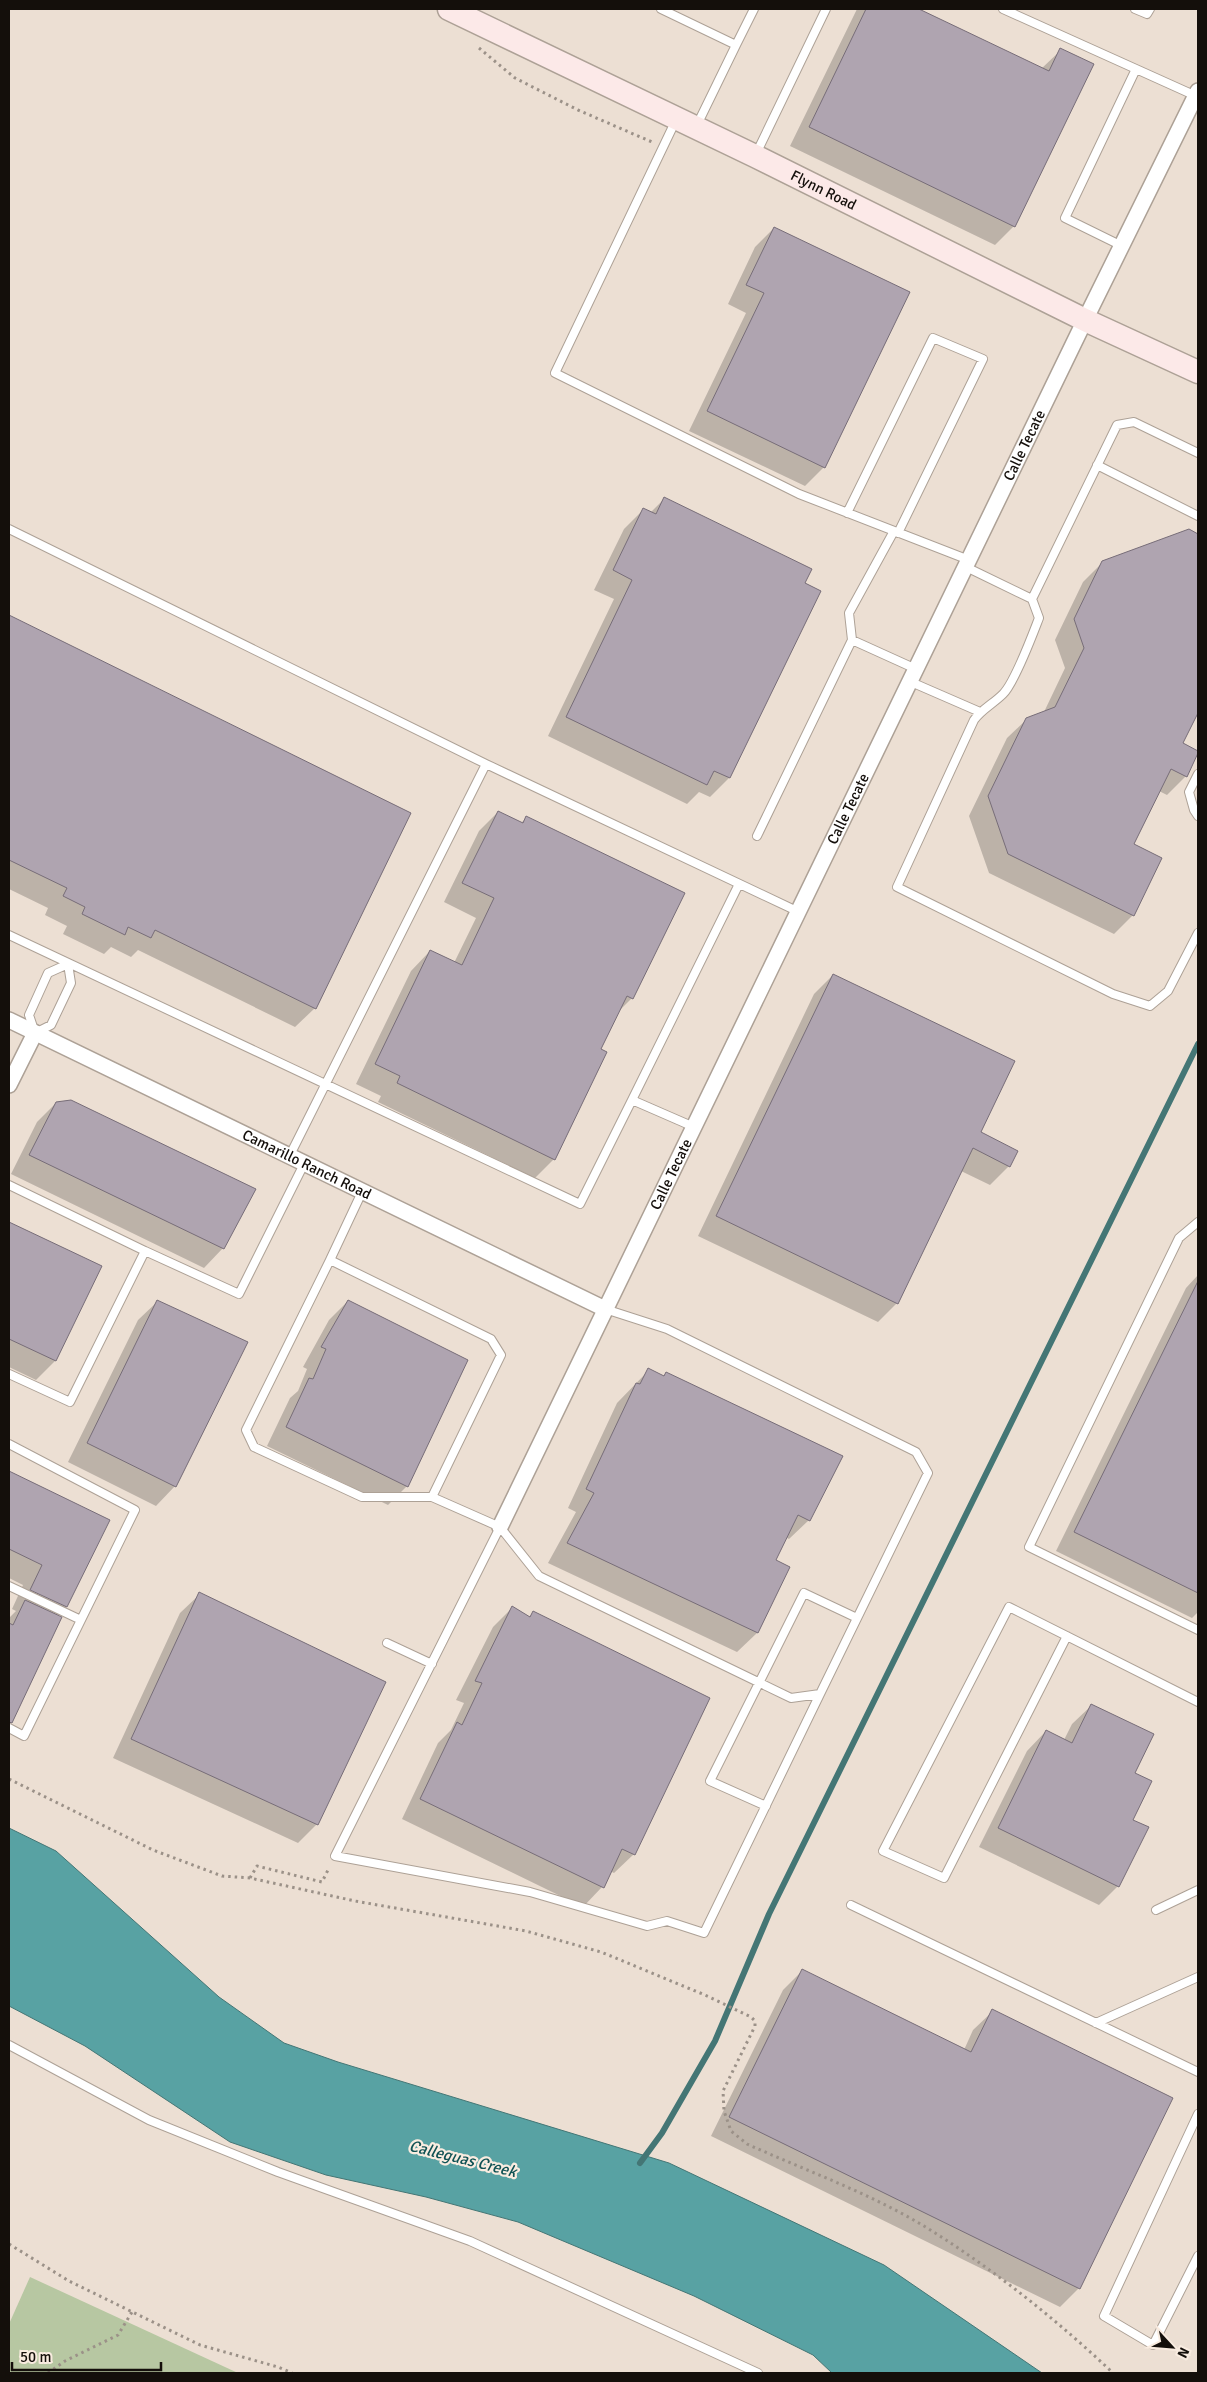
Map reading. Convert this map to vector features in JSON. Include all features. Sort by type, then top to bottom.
[{"type":"main road","name":"Flynn Road","points":[[449,9],[686,122],[1085,320],[1198,372]]},
{"type":"street","name":"Calle Tecate","points":[[500,1527],[1085,320],[1197,94]]},
{"type":"street","name":"Camarillo Ranch Road","points":[[9,1020],[605,1309]]},
{"type":"street","points":[[9,1085],[35,1033]]},
{"type":"lane","points":[[660,9],[736,45]]},
{"type":"lane","points":[[754,9],[736,45],[686,122],[663,147],[555,374],[799,494],[968,563],[1032,599],[1039,618],[1022,658],[1004,693],[980,712],[974,720],[897,887],[1113,994],[1150,1006],[1168,991],[1198,933]]},
{"type":"lane","points":[[755,156],[826,9]]},
{"type":"lane","points":[[1003,9],[1136,69],[1197,94]]},
{"type":"lane","points":[[1135,9],[1147,14],[1150,9]]},
{"type":"lane","points":[[1122,246],[1065,218],[1136,69]]},
{"type":"lane","points":[[757,836],[852,640],[849,614],[896,532],[983,359],[933,338],[847,513]]},
{"type":"lane","points":[[1032,599],[1117,425],[1134,422],[1198,453]]},
{"type":"lane","points":[[1097,465],[1198,516]]},
{"type":"lane","points":[[9,529],[486,764],[799,912]]},
{"type":"lane","points":[[852,640],[980,712]]},
{"type":"lane","points":[[289,1157],[486,764]]},
{"type":"lane","points":[[1198,774],[1189,792],[1194,810],[1198,816]]},
{"type":"lane","points":[[9,935],[580,1204],[738,884]]},
{"type":"lane","points":[[68,964],[71,983],[51,1025],[35,1033],[29,1015],[48,974],[68,964]]},
{"type":"lane","points":[[632,1100],[694,1127]]},
{"type":"lane","points":[[9,1185],[239,1294],[304,1164]]},
{"type":"lane","points":[[362,1192],[246,1430],[254,1447],[362,1497],[432,1497],[500,1527],[539,1576],[791,1698],[820,1694]]},
{"type":"lane","points":[[1198,1222],[1179,1238],[1029,1547],[1198,1630]]},
{"type":"lane","points":[[9,1374],[70,1402],[146,1251]]},
{"type":"lane","points":[[330,1260],[492,1339],[501,1354],[432,1497]]},
{"type":"lane","points":[[500,1527],[335,1856],[530,1892],[647,1926],[667,1921],[704,1933],[928,1473],[916,1452],[667,1329],[605,1309]]},
{"type":"lane","points":[[9,1444],[135,1510],[24,1736],[9,1728]]},
{"type":"lane","points":[[9,1586],[81,1620]]},
{"type":"lane","points":[[766,1806],[710,1781],[804,1593],[857,1618]]},
{"type":"lane","points":[[1067,1636],[944,1878],[883,1851],[1008,1606],[1198,1702]]},
{"type":"lane","points":[[387,1643],[432,1664]]},
{"type":"lane","points":[[1156,1910],[1198,1890]]},
{"type":"lane","points":[[850,1906],[1198,2072]]},
{"type":"lane","points":[[1096,2023],[1198,1977]]},
{"type":"lane","points":[[9,2044],[149,2120],[278,2172],[470,2241],[758,2373]]},
{"type":"lane","points":[[1198,2114],[1104,2316],[1153,2346],[1198,2256]]},
{"type":"path","points":[[478,48],[515,78],[578,110],[663,147]]},
{"type":"path","points":[[9,1779],[153,1850],[222,1876],[250,1878],[356,1901],[526,1931],[601,1952],[705,1995],[751,2017],[755,2021],[755,2026],[723,2091],[724,2111],[731,2131],[747,2144],[880,2203],[931,2231],[998,2277],[1071,2333],[1114,2373]]},
{"type":"path","points":[[250,1878],[257,1866],[322,1882],[335,1856]]},
{"type":"path","points":[[9,2244],[69,2281],[200,2346],[278,2367],[292,2373]]},
{"type":"path","points":[[48,2373],[65,2361],[118,2335],[132,2312]]},
{"type":"green space","points":[[30,2277],[238,2373],[9,2373],[9,2324]]},
{"type":"water","name":"Calleguas Creek","points":[[9,1828],[56,1851],[219,1997],[284,2043],[338,2062],[669,2163],[884,2265],[1042,2373],[832,2373],[813,2355],[694,2296],[518,2222],[426,2197],[326,2175],[230,2142],[85,2046],[9,2006]]},
{"type":"building","points":[[866,9],[919,9],[1049,71],[1060,48],[1094,64],[1015,227],[809,127]]},
{"type":"building","points":[[774,227],[910,292],[825,468],[707,411],[764,293],[746,285]]},
{"type":"building","points":[[664,497],[812,569],[805,583],[821,591],[730,778],[714,771],[707,785],[566,717],[632,580],[613,570],[643,508],[656,514]]},
{"type":"building","points":[[1189,529],[1198,534],[1198,713],[1183,743],[1198,751],[1198,753],[1187,777],[1171,769],[1134,844],[1162,858],[1134,916],[1008,854],[988,796],[1026,718],[1055,707],[1084,648],[1074,619],[1102,561]]},
{"type":"building","points":[[9,615],[411,813],[316,1009],[155,930],[151,938],[128,927],[125,935],[82,914],[85,907],[63,896],[67,888],[9,860]]},
{"type":"building","points":[[498,811],[523,823],[526,816],[685,893],[633,999],[627,996],[601,1049],[607,1052],[555,1160],[397,1083],[400,1076],[375,1064],[430,950],[462,965],[494,898],[462,883]]},
{"type":"building","points":[[833,974],[1015,1061],[981,1132],[1018,1151],[1010,1167],[973,1148],[898,1304],[716,1216]]},
{"type":"building","points":[[71,1100],[256,1189],[224,1249],[29,1155],[56,1102]]},
{"type":"building","points":[[9,1222],[102,1266],[56,1361],[9,1339]]},
{"type":"building","points":[[1198,1281],[1198,1593],[1074,1532]]},
{"type":"building","points":[[157,1300],[248,1342],[176,1487],[87,1443]]},
{"type":"building","points":[[348,1300],[468,1360],[408,1487],[286,1427],[309,1378],[313,1379],[326,1349],[321,1347]]},
{"type":"building","points":[[648,1368],[664,1376],[666,1372],[843,1456],[810,1521],[798,1515],[776,1560],[790,1567],[758,1633],[567,1543],[594,1493],[586,1489],[636,1383],[640,1384]]},
{"type":"building","points":[[9,1471],[110,1520],[67,1607],[30,1590],[42,1565],[9,1549]]},
{"type":"building","points":[[199,1592],[386,1682],[318,1825],[131,1739]]},
{"type":"building","points":[[25,1600],[62,1617],[12,1723],[9,1722],[9,1623],[13,1625]]},
{"type":"building","points":[[512,1606],[530,1617],[533,1611],[710,1698],[635,1855],[622,1849],[604,1888],[420,1799],[457,1722],[462,1725],[482,1683],[475,1681]]},
{"type":"building","points":[[1091,1704],[1154,1734],[1135,1773],[1152,1781],[1133,1820],[1149,1827],[1119,1887],[998,1828],[1046,1730],[1072,1743]]},
{"type":"building","points":[[802,1969],[971,2052],[992,2009],[1173,2098],[1080,2289],[729,2117]]},
{"type":"waterway","points":[[640,2163],[662,2133],[715,2041],[769,1914],[1198,1044]]}]
